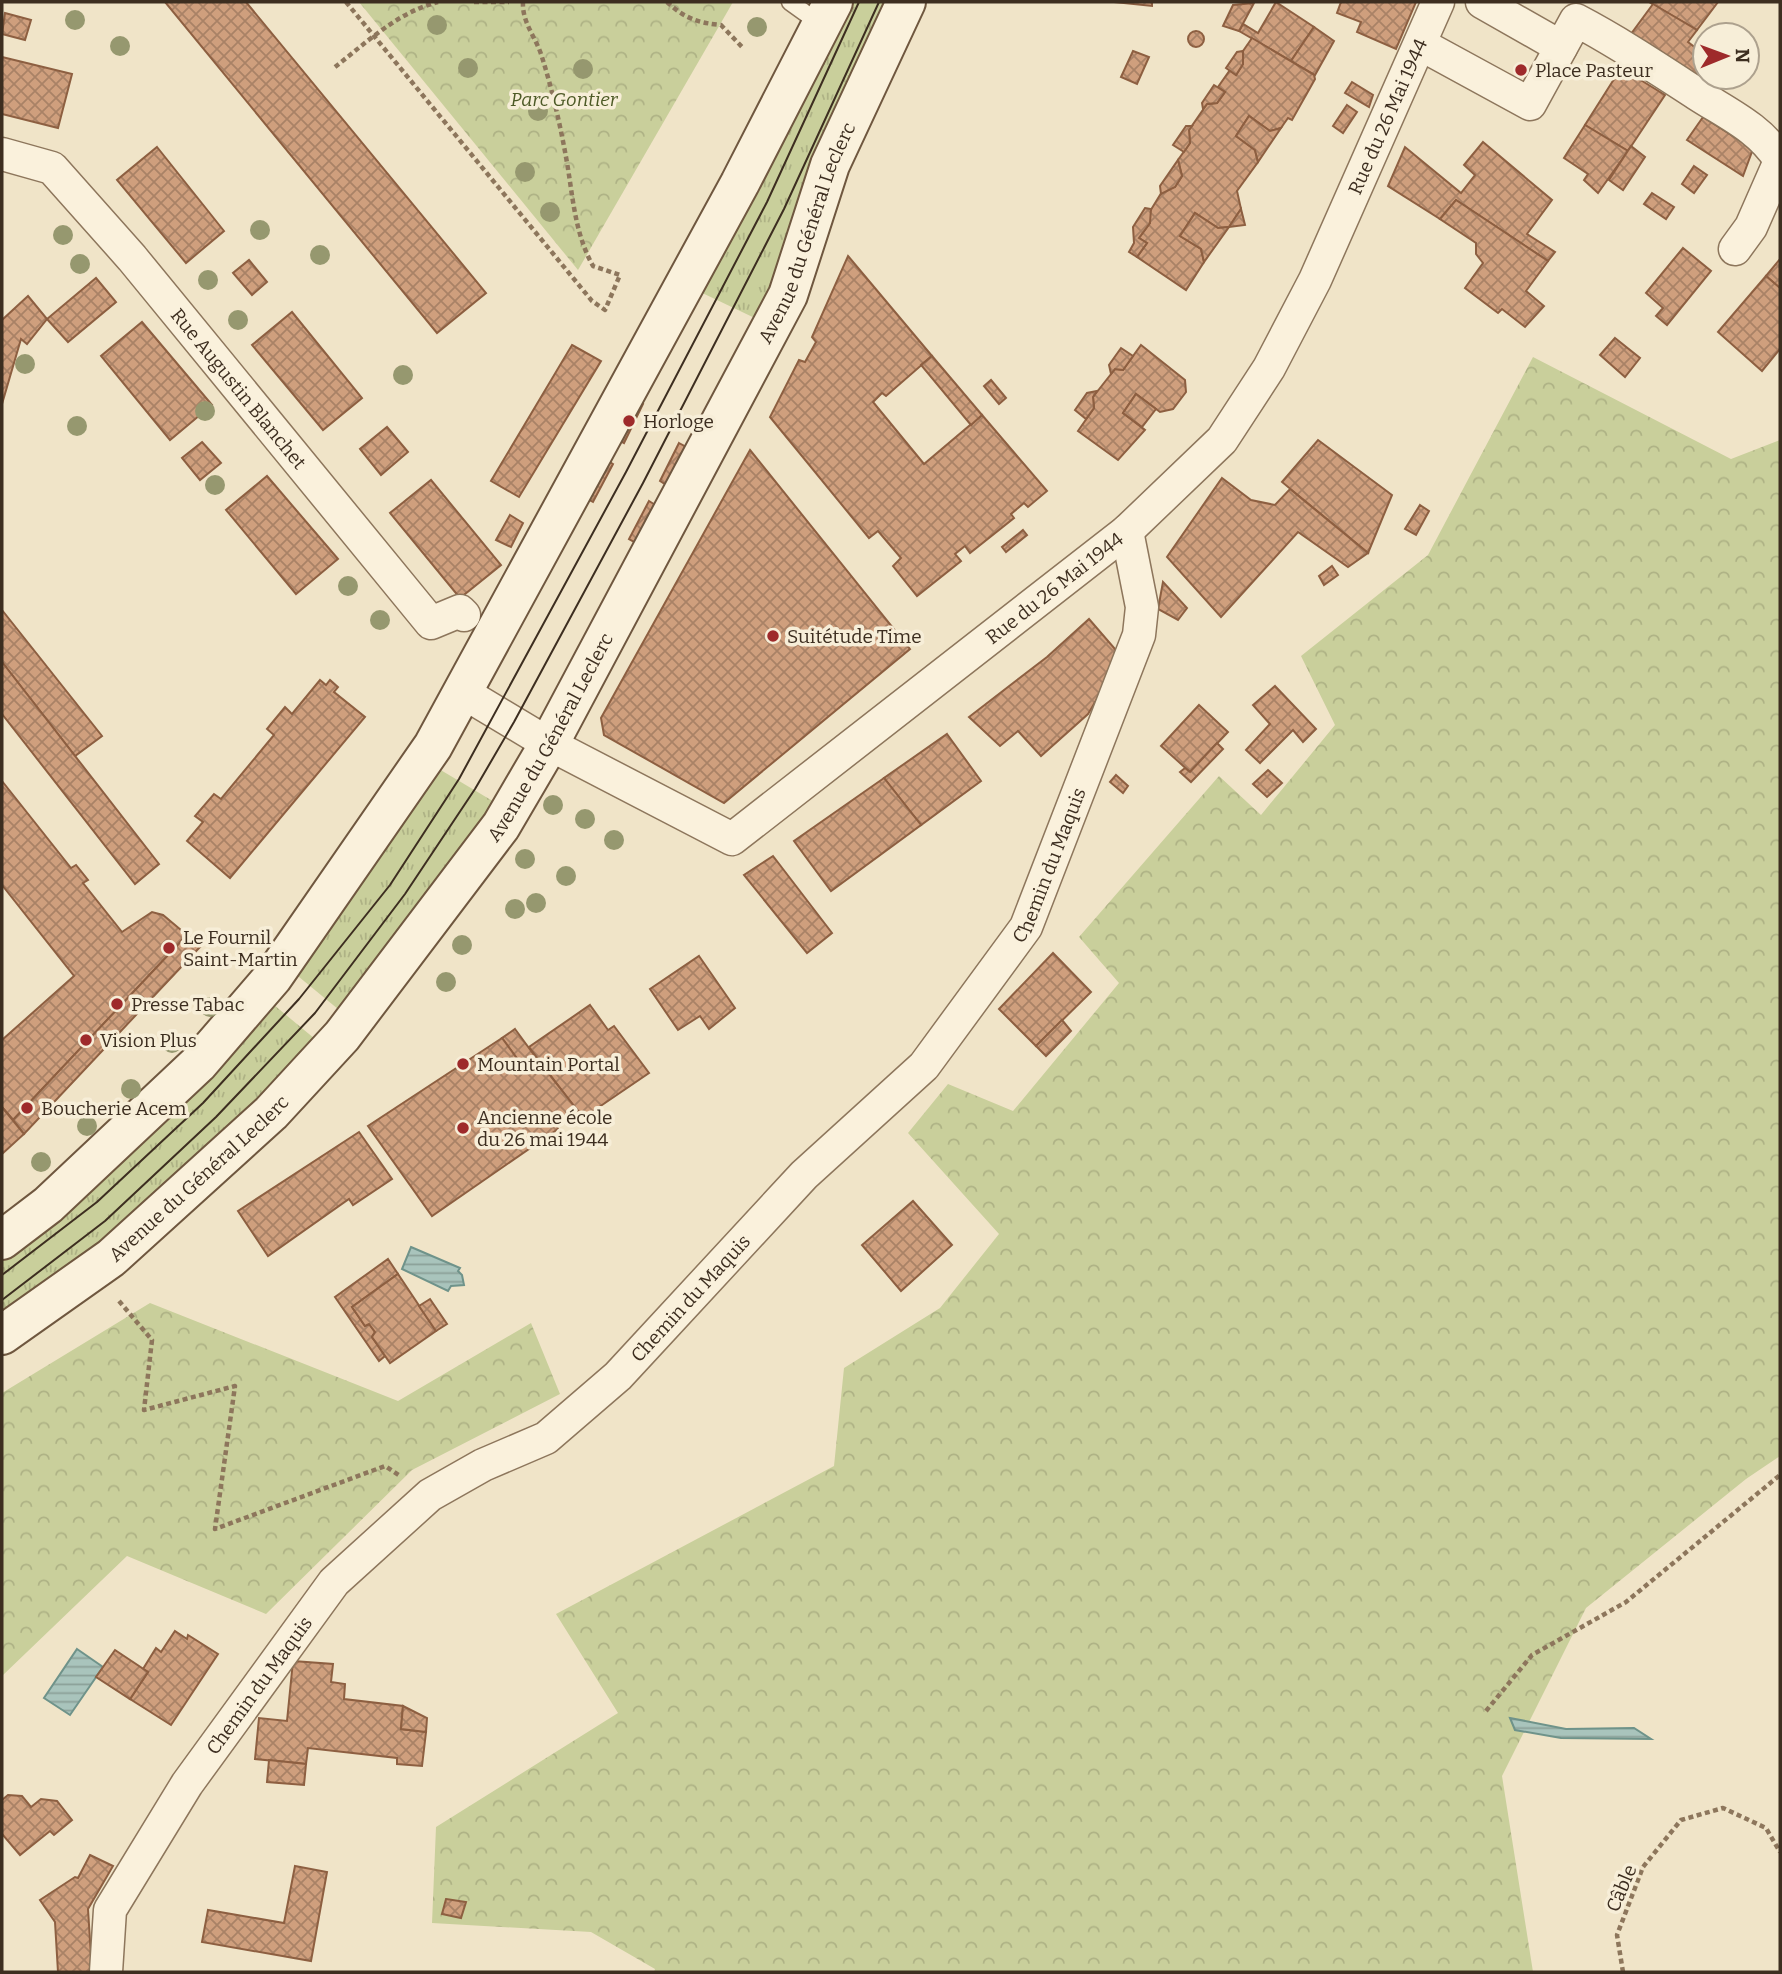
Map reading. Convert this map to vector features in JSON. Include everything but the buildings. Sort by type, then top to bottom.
[{"type":"main road","name":"Avenue du Général Leclerc","points":[[2,1335],[111,1258],[271,1113],[342,1036],[501,826],[549,744],[789,295],[830,164],[906,2]]},
{"type":"main road","points":[[2,1240],[48,1205],[198,1064],[273,976],[433,747],[827,13]]},
{"type":"street","name":"Rue du 26 Mai 1944","points":[[464,693],[549,744],[732,839],[1127,531],[1222,440],[1269,368],[1315,280],[1438,2]]},
{"type":"street","points":[[1482,2],[1562,47]]},
{"type":"street","points":[[1420,44],[1530,104],[1576,20],[1747,124],[1768,141],[1780,161],[1760,208],[1735,249]]},
{"type":"street","name":"Rue Augustin Blanchet","points":[[2,154],[52,168],[132,258],[431,623],[460,611],[464,615]]},
{"type":"street","name":"Chemin du Maquis","points":[[106,1972],[110,1910],[187,1784],[334,1582],[430,1495],[483,1465],[546,1438],[618,1376],[804,1175],[924,1066],[1026,927],[1139,635],[1142,607],[1127,531]]},
{"type":"lane","points":[[790,2],[827,13]]},
{"type":"path","points":[[345,2],[592,301],[605,310],[620,275],[593,266],[577,231],[566,156],[553,99],[542,57],[525,23],[523,2]]},
{"type":"path","points":[[335,67],[392,22],[420,6],[438,2]]},
{"type":"path","points":[[474,2],[509,2]]},
{"type":"path","points":[[667,2],[680,14],[698,23],[721,25],[743,48]]},
{"type":"path","points":[[114,1296],[152,1340],[144,1410],[235,1386],[215,1529],[385,1466],[430,1495]]},
{"type":"path","points":[[1486,1711],[1532,1655],[1626,1602],[1780,1475]]},
{"type":"path","name":"Câble","points":[[1623,1972],[1617,1935],[1643,1867],[1681,1820],[1723,1808],[1766,1828],[1780,1852]]},
{"type":"green space","name":"Parc Gontier","points":[[359,2],[733,2],[578,270]]},
{"type":"green space","points":[[844,2],[892,2],[761,321],[696,290]]},
{"type":"green space","points":[[1533,357],[1731,459],[1780,440],[1780,1456],[1746,1479],[1586,1608],[1502,1776],[1533,1972],[654,1972],[655,1969],[591,1932],[432,1923],[436,1827],[618,1713],[556,1614],[834,1466],[844,1368],[940,1308],[999,1234],[908,1133],[948,1084],[1013,1111],[1119,983],[1079,937],[1219,776],[1261,815],[1335,725],[1301,656],[1428,555]]},
{"type":"green space","points":[[439,769],[496,803],[344,1014],[293,972]]},
{"type":"green space","points":[[268,1000],[315,1039],[270,1090],[162,1196],[2,1318],[2,1258]]},
{"type":"green space","points":[[150,1303],[398,1401],[531,1323],[560,1394],[412,1470],[266,1614],[127,1556],[2,1676],[2,1393]]},
{"type":"water","points":[[411,1247],[460,1268],[458,1271],[462,1275],[464,1285],[451,1286],[448,1291],[402,1269]]},
{"type":"water","points":[[77,1649],[103,1667],[70,1715],[44,1698]]},
{"type":"water","points":[[1510,1718],[1566,1729],[1634,1728],[1651,1739],[1561,1738],[1515,1730]]},
{"type":"tram line","points":[[2,1275],[97,1202],[203,1103],[299,999],[390,885],[459,779],[626,472],[767,202],[859,2]]},
{"type":"tram line","points":[[2,1300],[105,1221],[216,1117],[315,1013],[405,894],[475,789],[514,722],[643,483],[784,209],[879,2]]},
{"type":"place","name":"Place Pasteur","points":[[1521,70]]},
{"type":"place","name":"Horloge","points":[[629,421]]},
{"type":"place","name":"Suitétude Time","points":[[773,636]]},
{"type":"place","name":"Le Fournil Saint-Martin","points":[[169,948]]},
{"type":"place","name":"Presse Tabac","points":[[117,1004]]},
{"type":"place","name":"Vision Plus","points":[[86,1040]]},
{"type":"place","name":"Mountain Portal","points":[[463,1064]]},
{"type":"place","name":"Boucherie Acem","points":[[27,1108]]},
{"type":"place","name":"Ancienne école du 26 mai 1944","points":[[463,1128]]}]
